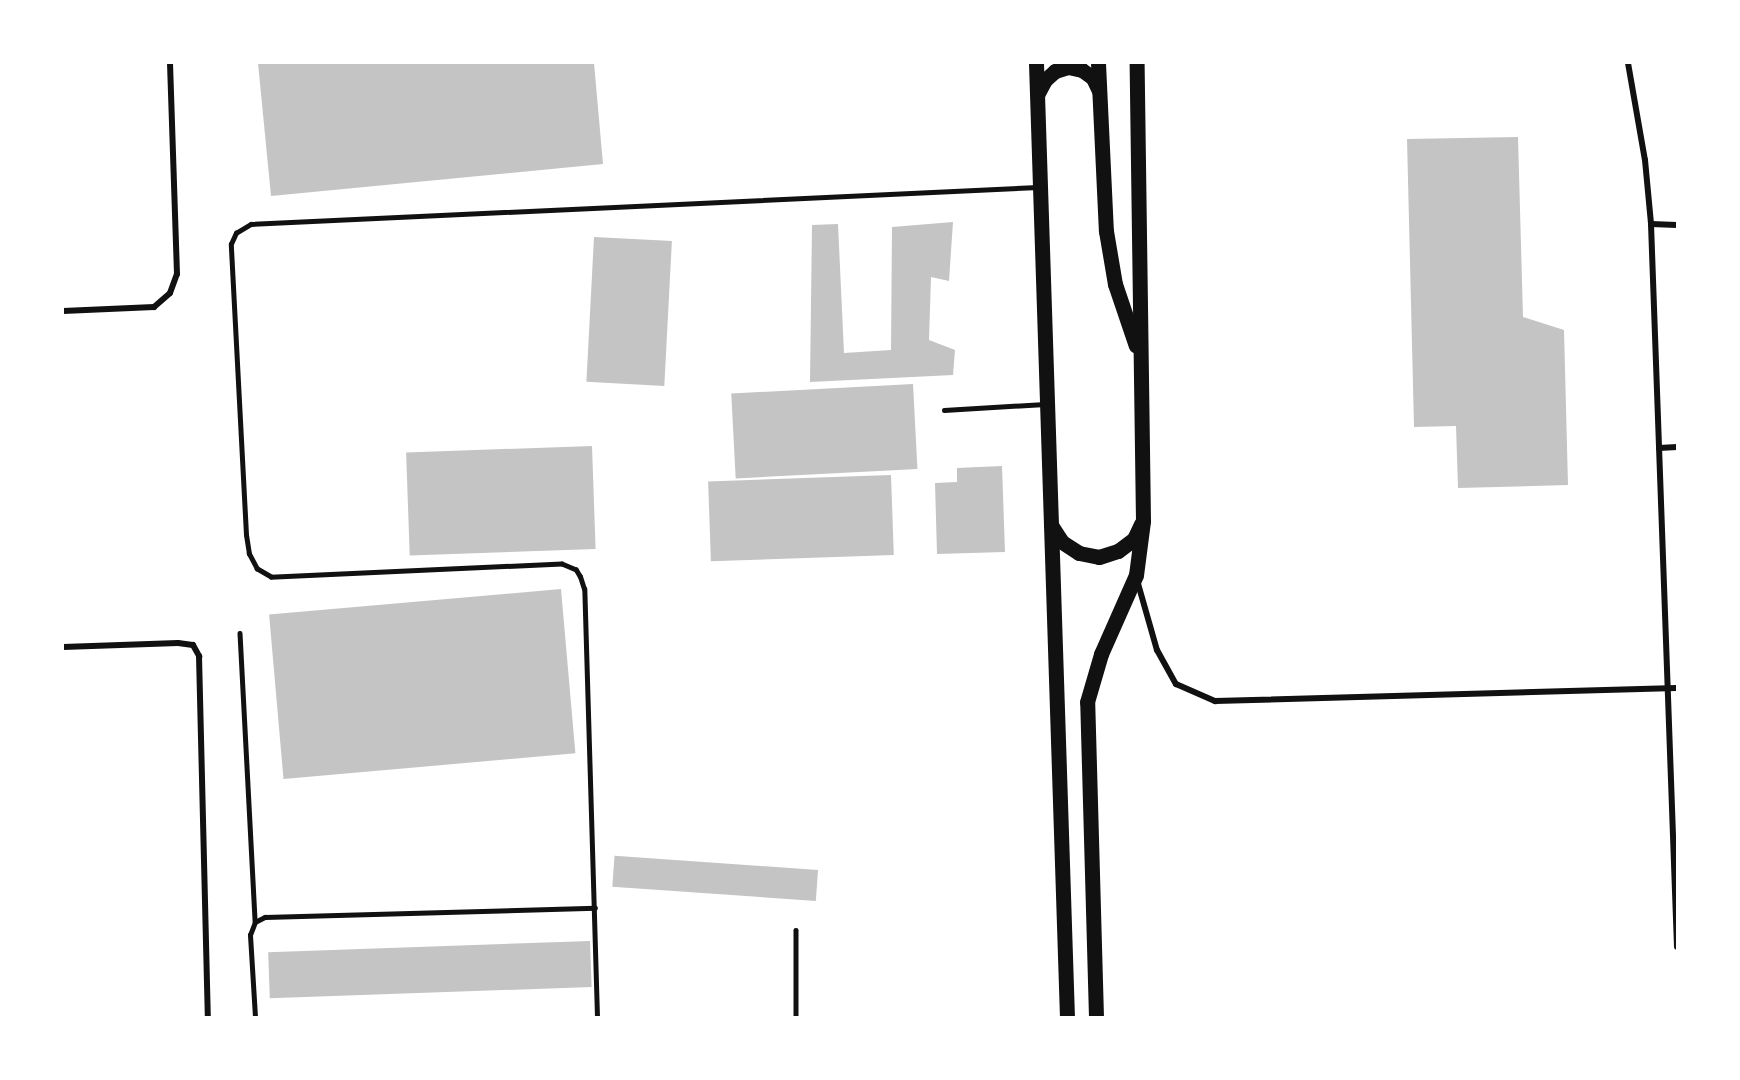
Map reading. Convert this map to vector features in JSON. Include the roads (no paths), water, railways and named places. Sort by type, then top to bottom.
[{"type":"main road","points":[[1036,63],[1042,186],[1067,1017]]},
{"type":"main road","points":[[1098,63],[1106,231],[1115,284],[1140,360]]},
{"type":"main road","points":[[1096,1017],[1087,702],[1101,654],[1136,575],[1143,521],[1137,63]]},
{"type":"main road","points":[[1037,94],[1045,80],[1055,70],[1068,67],[1082,70],[1092,78],[1099,91]]},
{"type":"main road","points":[[1051,525],[1062,542],[1079,553],[1099,557],[1118,551],[1134,539],[1143,521]]},
{"type":"street","points":[[63,311],[154,307],[170,293],[177,274],[170,63]]},
{"type":"street","points":[[1628,63],[1645,160],[1651,224],[1677,947]]},
{"type":"street","points":[[1651,224],[1677,225]]},
{"type":"street","points":[[1659,448],[1677,447]]},
{"type":"street","points":[[1136,575],[1144,613],[1156,650],[1176,684],[1215,701],[1677,688]]},
{"type":"street","points":[[63,647],[178,643],[193,645],[200,656],[208,1017]]},
{"type":"lane","points":[[597,1017],[584,589],[580,577],[576,570],[562,564],[271,577],[257,569],[249,554],[246,535],[231,244],[236,233],[251,224],[1042,186]]},
{"type":"lane","points":[[944,410],[1048,403]]},
{"type":"lane","points":[[240,633],[255,922],[250,935],[255,1017]]},
{"type":"lane","points":[[255,922],[266,917],[595,908]]},
{"type":"lane","points":[[796,930],[796,1017]]}]
